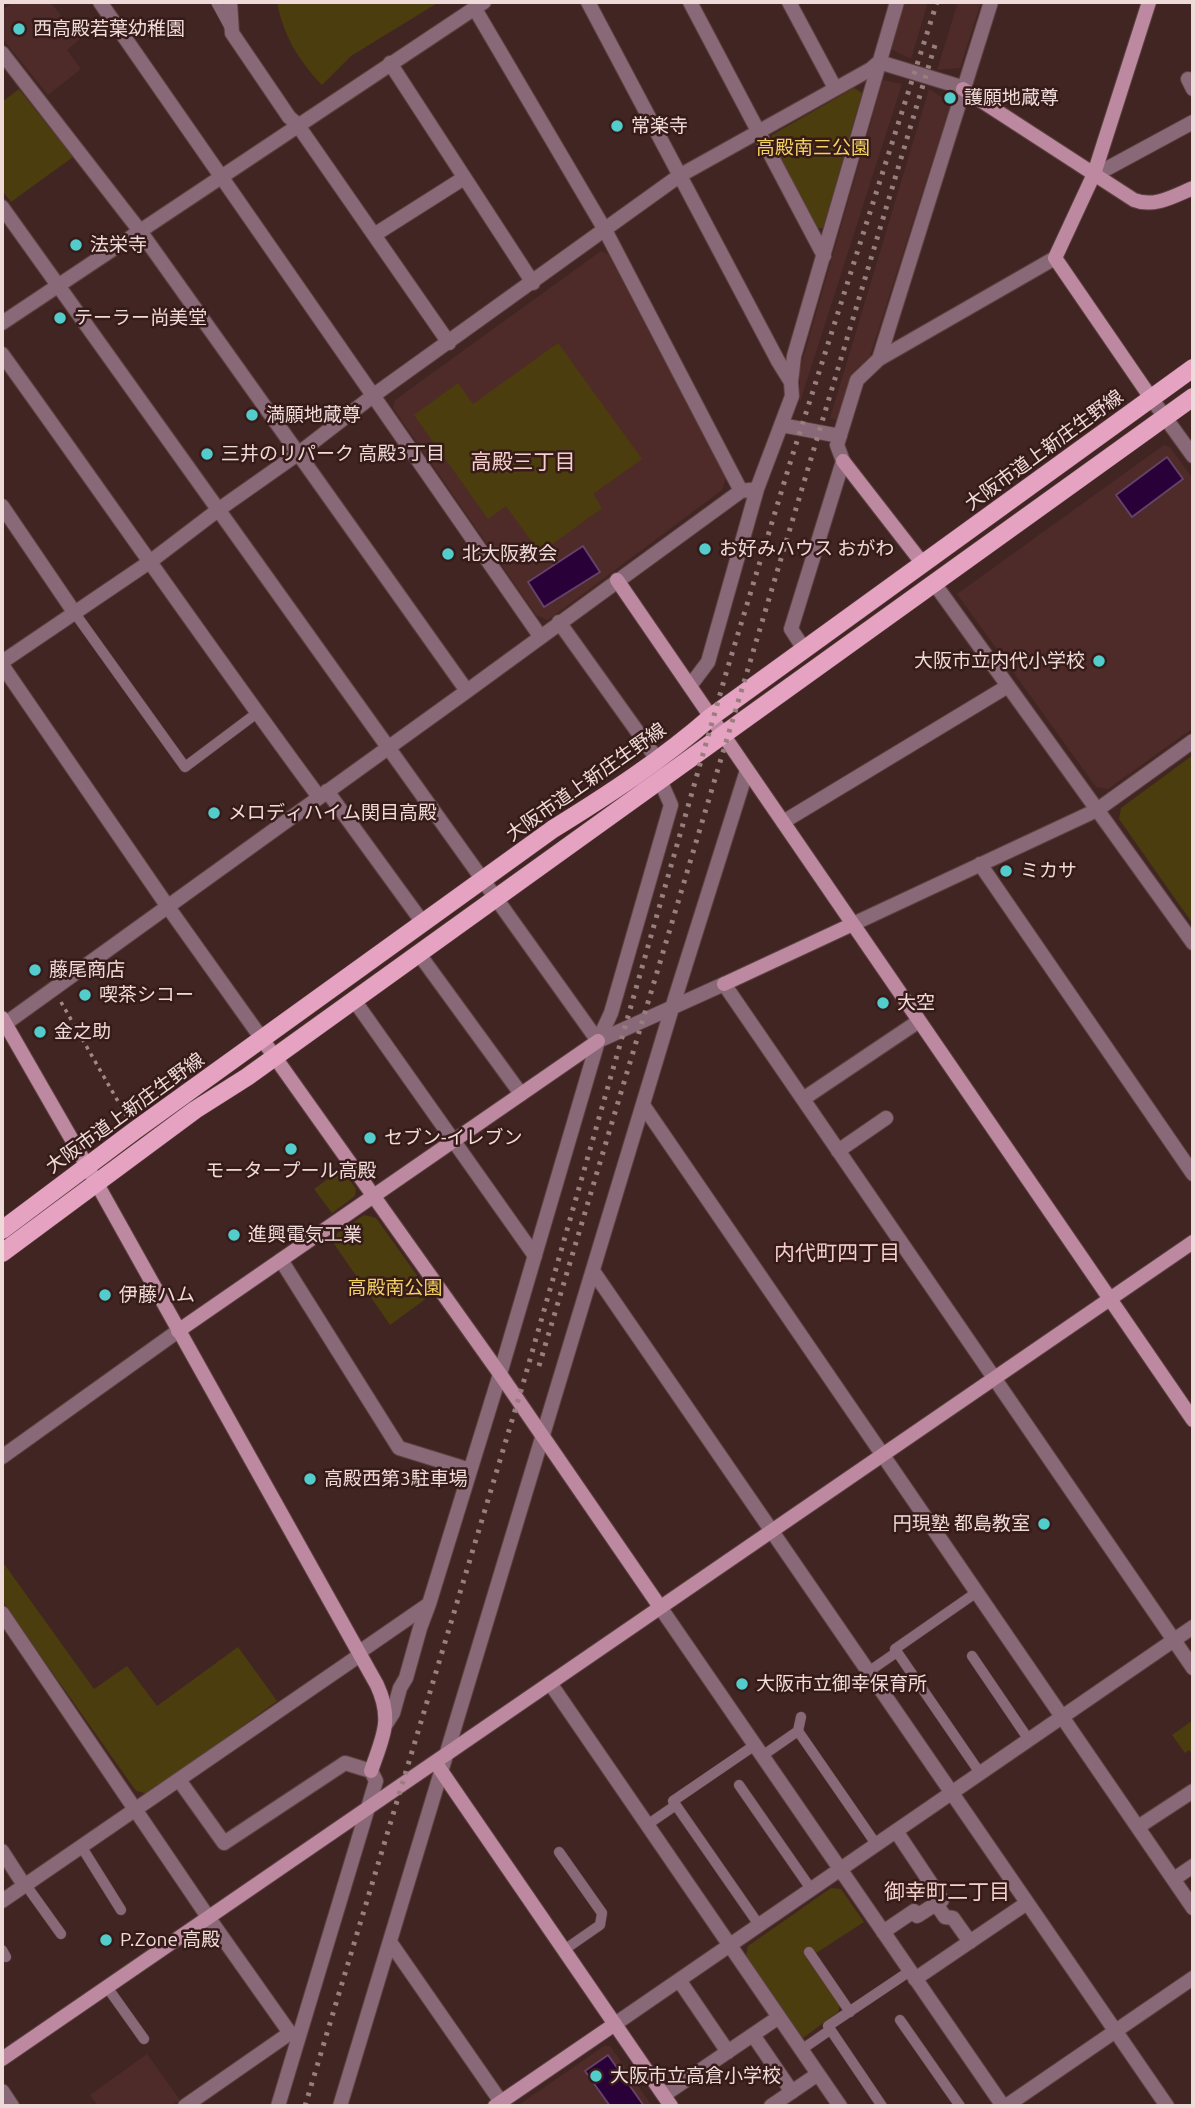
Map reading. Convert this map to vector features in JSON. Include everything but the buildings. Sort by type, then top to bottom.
[{"type":"main road","name":"大阪市道上新庄生野線","points":[[2,1230],[134,1131],[553,829],[602,799],[804,649],[1193,368]]},
{"type":"main road","name":"大阪市道上新庄生野線","points":[[2,1253],[195,1110],[247,1077],[1193,397]]},
{"type":"street","points":[[100,2],[540,636]]},
{"type":"street","points":[[230,2],[232,33],[449,343]]},
{"type":"street","points":[[588,2],[791,382]]},
{"type":"street","points":[[690,2],[824,256]]},
{"type":"street","points":[[789,2],[835,89]]},
{"type":"street","points":[[879,359],[990,2]]},
{"type":"street","points":[[923,564],[843,461],[837,445],[857,380],[879,359],[1055,258],[1094,174],[1149,2]]},
{"type":"street","points":[[2,323],[479,5],[605,230],[741,491]]},
{"type":"street","points":[[690,686],[708,662],[757,489],[792,396],[794,356],[893,6]]},
{"type":"street","points":[[2,53],[140,231],[467,691]]},
{"type":"street","points":[[879,62],[871,69],[679,176],[374,395],[151,561],[2,664],[168,907],[544,1437],[1004,2106],[1193,1978]]},
{"type":"street","points":[[879,62],[958,86],[1143,203],[1160,201],[1193,188]]},
{"type":"street","points":[[390,63],[533,282]]},
{"type":"street","points":[[1094,174],[1193,122]]},
{"type":"street","points":[[374,235],[464,178]]},
{"type":"street","points":[[2,207],[598,1041]]},
{"type":"street","points":[[1055,258],[1193,456]]},
{"type":"street","points":[[2,354],[257,713],[423,923]]},
{"type":"street","points":[[782,425],[840,436]]},
{"type":"street","points":[[804,649],[790,629],[843,461]]},
{"type":"street","points":[[386,1724],[382,1696],[87,1166],[3,1023],[168,907],[741,491],[757,489]]},
{"type":"street","points":[[2,506],[74,612]]},
{"type":"street","points":[[617,580],[1193,1420]]},
{"type":"street","points":[[934,583],[1193,943]]},
{"type":"street","points":[[559,622],[657,759]]},
{"type":"street","points":[[783,821],[1008,686]]},
{"type":"street","points":[[2,1457],[178,1331],[598,1041],[1097,810],[1193,741]]},
{"type":"street","points":[[340,2106],[441,1762],[544,1437],[672,1008],[747,770]]},
{"type":"street","points":[[278,2106],[294,2036],[376,1781],[371,1771],[386,1724],[393,1713],[400,1688],[407,1678],[598,1041],[611,1013],[671,805],[660,780]]},
{"type":"street","points":[[980,864],[1193,1174]]},
{"type":"street","points":[[419,954],[521,1094]]},
{"type":"street","points":[[724,984],[1193,1668]]},
{"type":"street","points":[[354,1000],[535,1256]]},
{"type":"street","points":[[803,1099],[919,1021]]},
{"type":"street","points":[[643,1105],[1193,1908]]},
{"type":"street","points":[[838,1151],[886,1118]]},
{"type":"street","points":[[2,2059],[368,1807],[441,1762],[550,1683],[1193,1242]]},
{"type":"street","points":[[281,1260],[399,1448],[470,1470]]},
{"type":"street","points":[[593,1271],[1167,2106]]},
{"type":"street","points":[[2,1901],[429,1604]]},
{"type":"street","points":[[2,1613],[208,1917],[294,2036]]},
{"type":"street","points":[[390,1942],[498,2104],[1193,1627]]},
{"type":"street","points":[[550,1683],[840,2106]]},
{"type":"street","points":[[441,1762],[564,1950],[668,2101],[728,2052],[779,2017]]},
{"type":"street","points":[[179,1780],[224,1843],[345,1763],[371,1771]]},
{"type":"street","points":[[1138,1827],[1193,1791]]},
{"type":"street","points":[[883,1932],[914,1911],[917,1916],[942,1900],[896,1830]]},
{"type":"street","points":[[2,1851],[24,1885]]},
{"type":"street","points":[[1174,1879],[1193,1866]]},
{"type":"street","points":[[912,1975],[970,1942],[1027,1903]]},
{"type":"street","points":[[936,1904],[945,1917],[953,1918],[970,1942]]},
{"type":"street","points":[[679,1980],[728,2052]]},
{"type":"street","points":[[753,2035],[792,2092]]},
{"type":"street","points":[[184,2106],[294,2036]]},
{"type":"street","points":[[771,2106],[818,2074]]},
{"type":"street","points":[[2,2091],[12,2106]]},
{"type":"lane","points":[[216,2],[232,33]]},
{"type":"lane","points":[[74,612],[185,767],[257,713]]},
{"type":"lane","points":[[977,1592],[895,1649],[980,1773]]},
{"type":"lane","points":[[868,1672],[897,1652]]},
{"type":"lane","points":[[972,1656],[1029,1740]]},
{"type":"lane","points":[[801,1717],[798,1731],[876,1844]]},
{"type":"lane","points":[[759,1925],[674,1801],[759,1750],[798,1731]]},
{"type":"lane","points":[[739,1785],[811,1889]]},
{"type":"lane","points":[[647,1825],[677,1805]]},
{"type":"lane","points":[[81,1846],[121,1910]]},
{"type":"lane","points":[[559,1852],[602,1913],[600,1925],[564,1950]]},
{"type":"lane","points":[[24,1885],[61,1934]]},
{"type":"lane","points":[[809,1952],[850,2011]]},
{"type":"lane","points":[[882,2106],[828,2026],[912,1975]]},
{"type":"lane","points":[[107,1987],[144,2039]]},
{"type":"lane","points":[[900,2020],[960,2106]]},
{"type":"lane","points":[[802,2050],[830,2030]]},
{"type":"path","points":[[53,989],[134,1131]]},
{"type":"shaded area","points":[[13,2],[50,2],[80,39],[67,50],[81,69],[48,95],[2,38],[2,11]]},
{"type":"shaded area","points":[[905,2],[928,2],[911,59],[891,49]]},
{"type":"shaded area","points":[[958,2],[981,2],[960,68],[937,70]]},
{"type":"shaded area","points":[[883,80],[902,84],[800,402],[800,369]]},
{"type":"shaded area","points":[[929,89],[951,103],[870,356],[851,374],[838,421],[830,418]]},
{"type":"shaded area","points":[[601,251],[608,254],[726,478],[722,490],[548,620],[536,615],[393,408],[395,400]]},
{"type":"shaded area","name":"大阪市立内代小学校","points":[[1164,445],[1170,447],[1193,479],[1193,728],[1108,789],[1096,787],[957,594]]},
{"type":"shaded area","points":[[1167,457],[1183,479],[1132,517],[1116,495]]},
{"type":"shaded area","points":[[583,546],[600,572],[544,607],[528,582]]},
{"type":"shaded area","name":"大阪市立高倉小学校","points":[[604,2046],[610,2046],[652,2106],[517,2106]]},
{"type":"shaded area","points":[[147,2054],[180,2100],[171,2106],[98,2106],[90,2095]]},
{"type":"shaded area","points":[[608,2055],[644,2106],[610,2106],[585,2071]]},
{"type":"green space","points":[[277,2],[439,2],[351,56],[322,85],[293,47],[283,26]]},
{"type":"green space","name":"高殿南三公園","points":[[854,88],[862,93],[823,228],[818,228],[770,142],[772,135]]},
{"type":"green space","points":[[19,89],[73,157],[11,202],[2,190],[2,102]]},
{"type":"green space","points":[[558,343],[642,459],[593,494],[602,508],[540,553],[506,506],[488,519],[414,415],[458,383],[473,404]]},
{"type":"green space","points":[[1193,755],[1193,924],[1119,819],[1121,808]]},
{"type":"green space","points":[[342,1169],[356,1189],[355,1196],[332,1213],[314,1189]]},
{"type":"green space","name":"高殿南公園","points":[[364,1215],[376,1218],[431,1295],[390,1325],[330,1238]]},
{"type":"green space","points":[[2,1561],[94,1689],[127,1666],[157,1706],[238,1647],[277,1701],[149,1794],[136,1791],[2,1601]]},
{"type":"green space","points":[[1193,1720],[1193,1756],[1189,1750],[1185,1753],[1172,1735]]},
{"type":"green space","points":[[831,1888],[841,1889],[864,1922],[807,1959],[840,2005],[838,2012],[803,2038],[746,1956],[748,1946]]},
{"type":"railway","points":[[305,2106],[523,1384],[727,670],[937,2]]},
{"type":"railway","points":[[539,1366],[935,45]]},
{"type":"place","name":"西高殿若葉幼稚園","points":[[19,29]]},
{"type":"place","name":"護願地蔵尊","points":[[950,98]]},
{"type":"place","name":"常楽寺","points":[[617,126]]},
{"type":"place","name":"法栄寺","points":[[76,245]]},
{"type":"place","name":"テーラー尚美堂","points":[[60,318]]},
{"type":"place","name":"満願地蔵尊","points":[[252,415]]},
{"type":"place","name":"三井のリパーク 高殿3丁目","points":[[207,454]]},
{"type":"place","name":"お好みハウス おがわ","points":[[705,549]]},
{"type":"place","name":"北大阪教会","points":[[448,554]]},
{"type":"place","name":"大阪市立内代小学校","points":[[1099,661]]},
{"type":"place","name":"メロディハイム関目高殿","points":[[214,813]]},
{"type":"place","name":"ミカサ","points":[[1006,871]]},
{"type":"place","name":"藤尾商店","points":[[35,970]]},
{"type":"place","name":"喫茶シコー","points":[[85,995]]},
{"type":"place","name":"大空","points":[[883,1003]]},
{"type":"place","name":"金之助","points":[[40,1032]]},
{"type":"place","name":"セブン-イレブン","points":[[370,1138]]},
{"type":"place","name":"モータープール高殿","points":[[291,1149]]},
{"type":"place","name":"進興電気工業","points":[[234,1235]]},
{"type":"place","name":"伊藤ハム","points":[[105,1295]]},
{"type":"place","name":"高殿西第3駐車場","points":[[310,1479]]},
{"type":"place","name":"円現塾 都島教室","points":[[1044,1524]]},
{"type":"place","name":"大阪市立御幸保育所","points":[[742,1684]]},
{"type":"place","name":"P.Zone 高殿","points":[[106,1940]]},
{"type":"place","name":"大阪市立高倉小学校","points":[[596,2076]]},
{"type":"district","name":"高殿三丁目","points":[[523,462]]},
{"type":"district","name":"内代町四丁目","points":[[837,1253]]},
{"type":"district","name":"御幸町二丁目","points":[[947,1892]]}]
